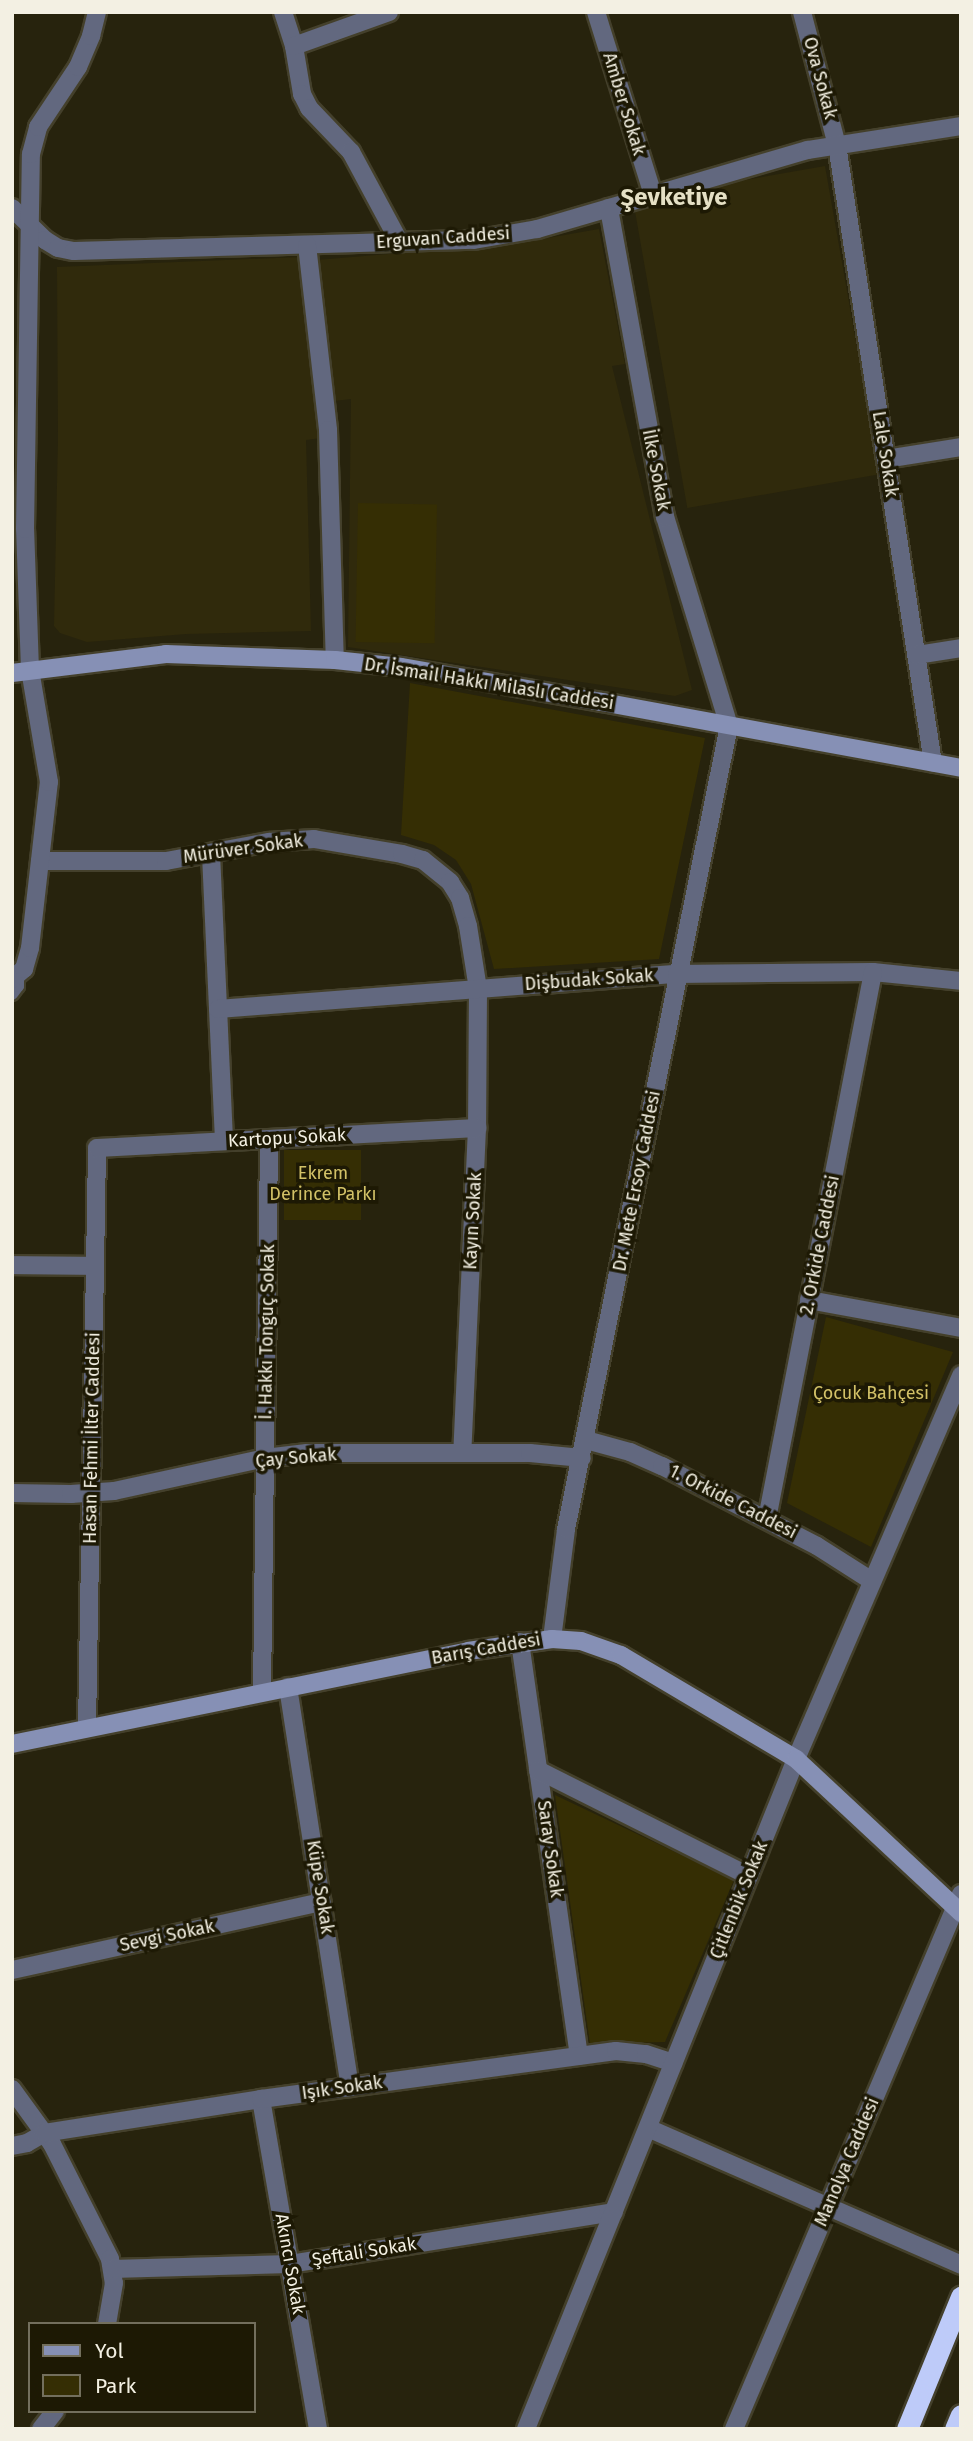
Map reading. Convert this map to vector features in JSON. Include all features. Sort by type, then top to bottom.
[{"type":"highway","points":[[907,2429],[961,2297]]},
{"type":"highway","points":[[955,2429],[961,2414]]},
{"type":"street","points":[[15,978],[28,960],[49,782],[21,671],[19,522],[31,154],[38,127],[78,66],[92,36],[97,12]]},
{"type":"street","points":[[283,12],[294,46],[302,94],[309,108],[352,152],[400,243]]},
{"type":"street","points":[[294,46],[389,12]]},
{"type":"street","name":"Amber Sokak","points":[[596,12],[653,195]]},
{"type":"street","name":"Ova Sokak","points":[[802,12],[837,145]]},
{"type":"street","name":"Erguvan Caddesi","points":[[12,208],[27,224],[58,248],[74,251],[400,243],[504,236],[609,208],[770,159],[837,145],[961,126]]},
{"type":"street","name":"Lale Sokak","points":[[837,145],[933,763]]},
{"type":"street","name":"İlke Sokak","points":[[609,208],[665,517],[729,726]]},
{"type":"street","points":[[307,245],[328,430],[335,660]]},
{"type":"street","points":[[886,459],[961,447]]},
{"type":"street","points":[[916,655],[961,648]]},
{"type":"street","name":"Dr. İsmail Hakkı Milaslı Caddesi","points":[[21,671],[166,654],[335,660],[401,667],[961,768]]},
{"type":"street","name":"Dr. Mete Ersoy Caddesi","points":[[552,1639],[559,1568],[729,726]]},
{"type":"street","name":"Mürüver Sokak","points":[[40,862],[153,861],[303,839],[402,854],[423,860],[450,882],[460,898],[475,957],[478,989]]},
{"type":"street","points":[[211,854],[224,1141]]},
{"type":"street","name":"Dişbudak Sokak","points":[[218,1009],[677,974],[873,972],[961,981]]},
{"type":"street","name":"2. Orkide Caddesi","points":[[767,1519],[873,972]]},
{"type":"street","name":"Kayın Sokak","points":[[463,1453],[477,1128],[478,989]]},
{"type":"street","name":"Kartopu Sokak","points":[[97,1148],[477,1128]]},
{"type":"street","name":"İ. Hakkı Tonguç Sokak","points":[[262,1692],[269,1139]]},
{"type":"street","name":"Hasan Fehmi İlter Caddesi","points":[[87,1728],[97,1148]]},
{"type":"street","points":[[12,1265],[95,1266]]},
{"type":"street","points":[[809,1300],[961,1328]]},
{"type":"street","name":"Çitlenbik Sokak","points":[[526,2429],[796,1759],[961,1375]]},
{"type":"street","name":"1. Orkide Caddesi","points":[[586,1440],[641,1457],[767,1519],[873,1581]]},
{"type":"street","name":"Çay Sokak","points":[[12,1493],[91,1493],[138,1487],[265,1458],[307,1453],[530,1453],[582,1458]]},
{"type":"street","name":"Barış Caddesi","points":[[12,1744],[520,1642],[552,1639],[582,1641],[621,1655],[796,1759],[959,1905]]},
{"type":"street","name":"Saray Sokak","points":[[520,1642],[579,2056]]},
{"type":"street","name":"Küpe Sokak","points":[[288,1687],[351,2087]]},
{"type":"street","points":[[538,1770],[749,1876]]},
{"type":"street","name":"Sevgi Sokak","points":[[12,1970],[322,1902]]},
{"type":"street","name":"Manolya Caddesi","points":[[733,2429],[959,1905]]},
{"type":"street","name":"Işık Sokak","points":[[12,2146],[27,2143],[44,2133],[261,2099],[579,2056],[631,2051],[674,2063]]},
{"type":"street","points":[[12,2089],[44,2133],[102,2239],[111,2269],[113,2304],[108,2322]]},
{"type":"street","name":"Akıncı Sokak","points":[[261,2099],[318,2429]]},
{"type":"street","points":[[648,2128],[961,2265]]},
{"type":"street","name":"Şeftali Sokak","points":[[111,2269],[290,2264],[614,2212]]},
{"type":"street","points":[[41,2429],[53,2413]]},
{"type":"lane","points":[[12,994],[19,986],[15,978]]},
{"type":"shaded area","points":[[825,166],[879,474],[687,508],[633,200]]},
{"type":"shaded area","points":[[599,229],[625,364],[612,366],[692,690],[675,696],[348,647],[351,399],[334,401],[317,260],[519,243]]},
{"type":"shaded area","points":[[300,257],[321,438],[306,440],[311,631],[186,634],[87,642],[60,633],[54,626],[58,438],[57,267]]},
{"type":"green space","points":[[358,503],[437,504],[435,643],[356,642]]},
{"type":"green space","points":[[410,683],[705,738],[659,959],[494,969],[471,884],[456,860],[434,845],[401,835]]},
{"type":"green space","name":"Ekrem Derince Parkı","points":[[284,1150],[361,1150],[361,1220],[284,1220]]},
{"type":"green space","name":"Çocuk Bahçesi","points":[[826,1317],[953,1352],[871,1547],[787,1503]]},
{"type":"green space","points":[[555,1795],[734,1880],[665,2042],[590,2044]]},
{"type":"district","name":"Şevketiye","points":[[674,198]]}]
